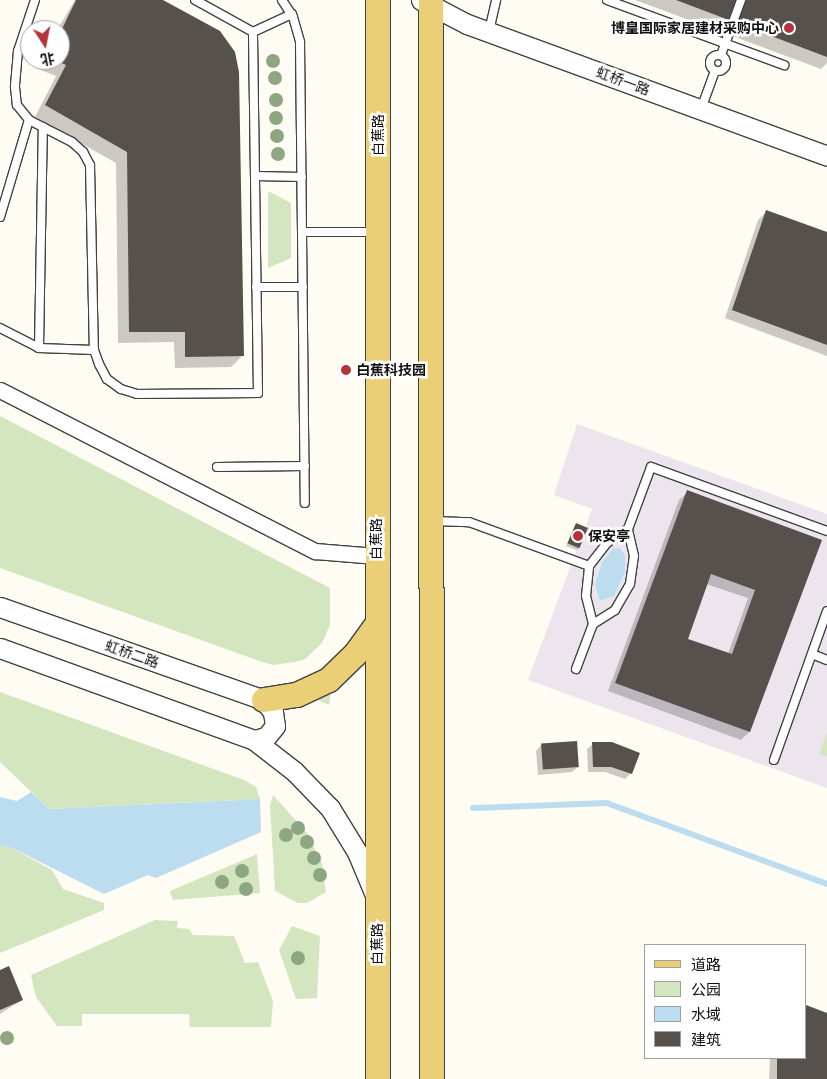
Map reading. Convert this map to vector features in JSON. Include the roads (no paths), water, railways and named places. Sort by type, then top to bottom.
[{"type":"main road","name":"白蕉路","points":[[378,0],[376,556],[378,1079]]},
{"type":"main road","points":[[428,2],[432,521],[432,1079]]},
{"type":"main road","points":[[264,700],[298,695],[329,680],[361,648],[376,626]]},
{"type":"street","name":"虹桥一路","points":[[428,2],[489,31],[827,156]]},
{"type":"street","points":[[0,390],[315,551],[376,556]]},
{"type":"street","name":"虹桥二路","points":[[0,607],[264,700]]},
{"type":"street","points":[[0,648],[254,740],[294,771],[330,808],[357,852],[377,899]]},
{"type":"street","points":[[254,740],[266,737],[276,726],[274,712],[264,700]]},
{"type":"lane","points":[[35,0],[18,50],[15,87],[17,105],[29,120],[72,142],[83,152],[90,165],[94,350],[107,379],[121,389],[138,394],[258,393],[253,32]]},
{"type":"lane","points":[[195,0],[253,32]]},
{"type":"lane","points":[[282,0],[292,14],[300,42],[305,503]]},
{"type":"lane","points":[[489,31],[496,0]]},
{"type":"lane","points":[[607,0],[784,65]]},
{"type":"lane","points":[[701,109],[715,71],[726,67],[721,55],[741,0]]},
{"type":"lane","points":[[253,32],[292,14]]},
{"type":"lane","points":[[715,71],[709,61],[715,55],[721,55]]},
{"type":"lane","points":[[0,217],[29,120]]},
{"type":"lane","points":[[40,348],[43,127]]},
{"type":"lane","points":[[255,176],[302,177]]},
{"type":"lane","points":[[303,232],[378,232]]},
{"type":"lane","points":[[256,287],[303,287]]},
{"type":"lane","points":[[0,328],[40,348],[94,350]]},
{"type":"lane","points":[[217,467],[305,466]]},
{"type":"lane","points":[[592,624],[615,610],[630,584],[634,556],[628,529],[651,467],[827,531]]},
{"type":"lane","points":[[432,521],[469,522],[589,566]]},
{"type":"lane","points":[[576,670],[592,624],[586,596],[589,566],[607,543],[628,529]]},
{"type":"lane","points":[[774,760],[827,611]]},
{"type":"lane","points":[[812,654],[827,660]]},
{"type":"water","points":[[620,548],[625,555],[625,572],[614,596],[600,601],[595,585],[602,562],[613,549]]},
{"type":"water","points":[[31,792],[49,809],[260,799],[261,832],[156,878],[148,875],[104,894],[10,847],[0,846],[0,797],[17,801]]},
{"type":"waterway","points":[[473,808],[607,803],[827,884]]},
{"type":"place","name":"博皇国际家居建材采购中心","points":[[789,28]]},
{"type":"place","name":"白蕉科技园","points":[[346,370]]},
{"type":"place","name":"保安亭","points":[[578,536]]}]
